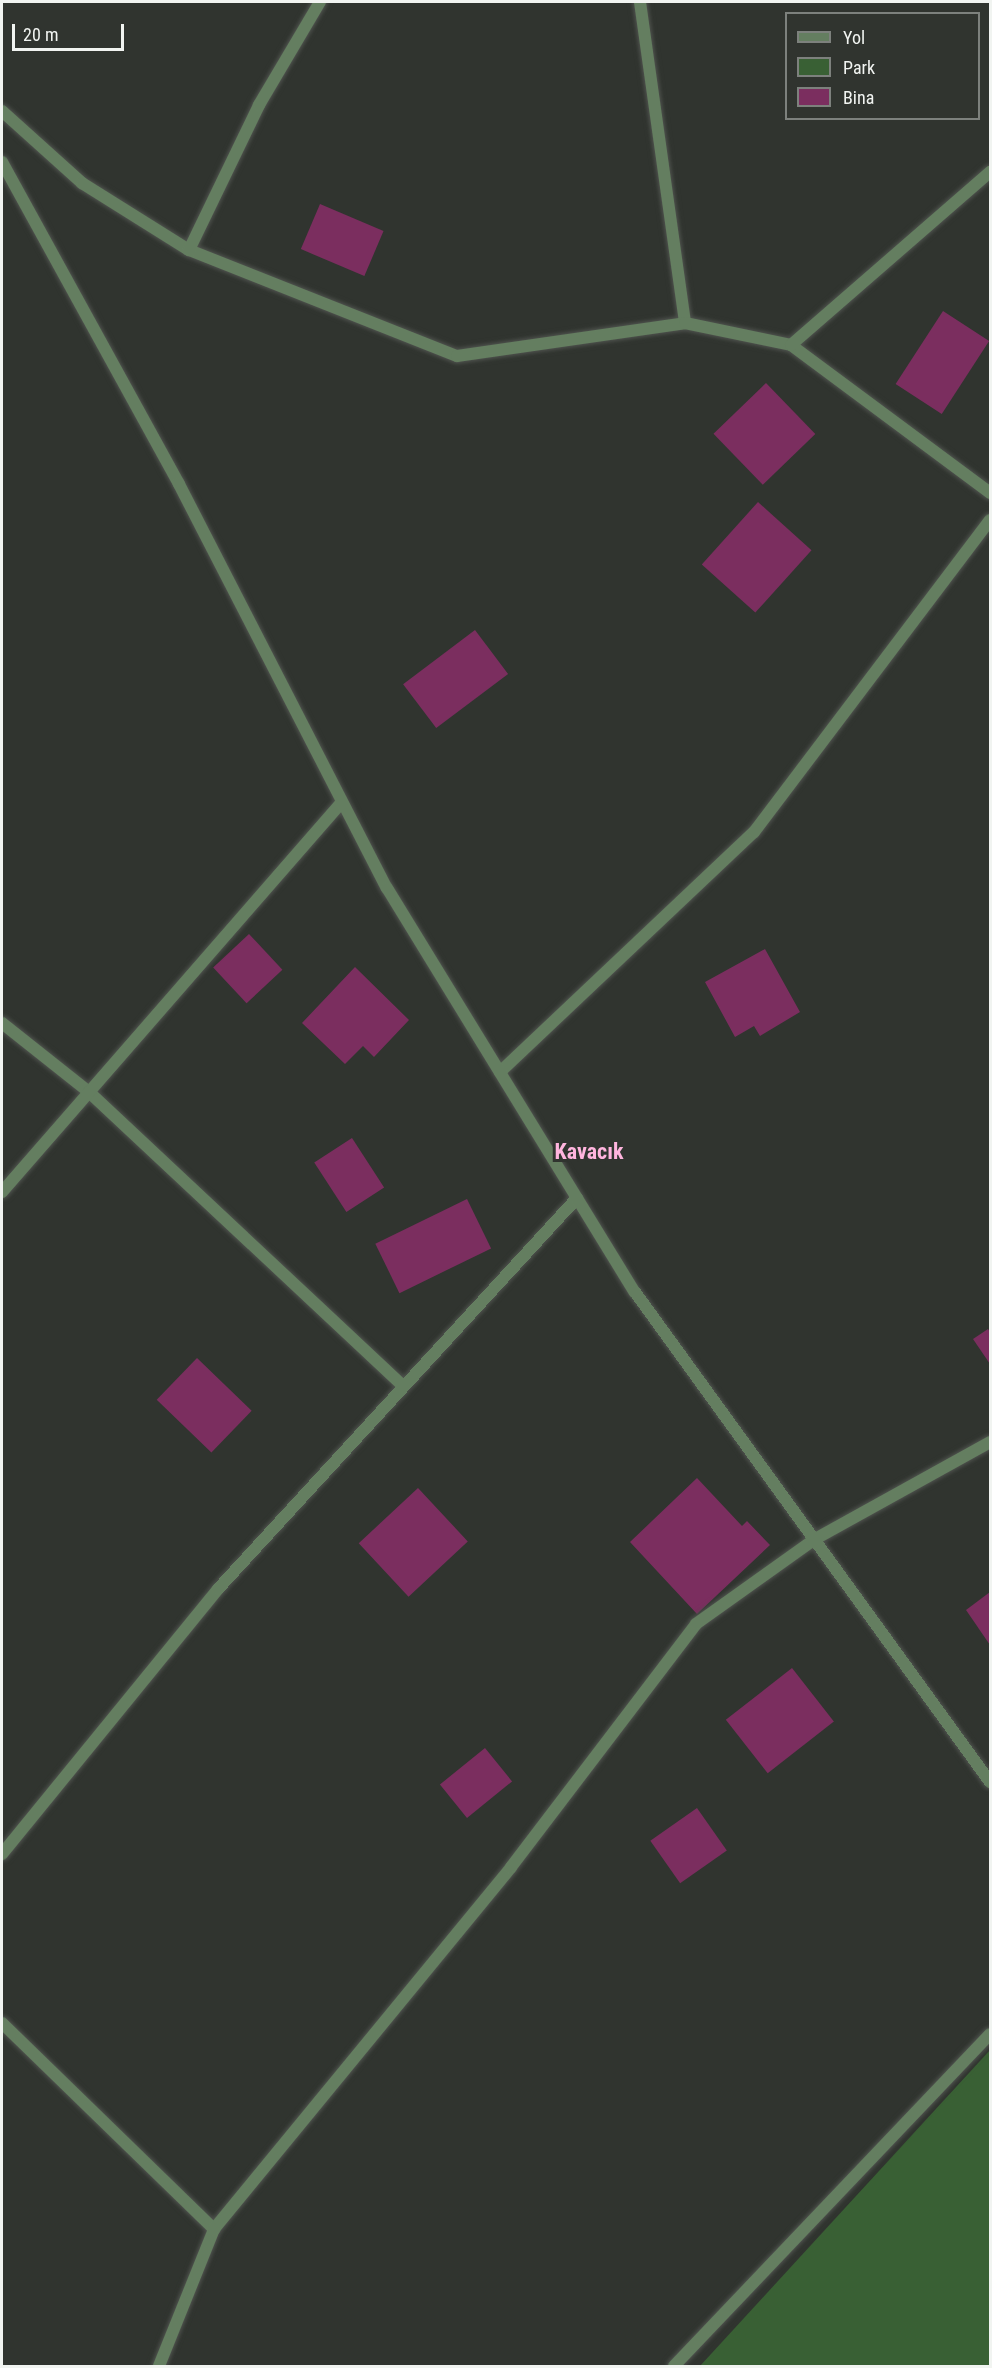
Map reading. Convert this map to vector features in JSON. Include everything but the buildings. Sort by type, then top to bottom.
[{"type":"street","points":[[189,250],[259,105],[320,2]]},
{"type":"street","points":[[640,2],[685,323]]},
{"type":"street","points":[[2,111],[82,183],[189,250],[457,356],[685,323],[791,345],[990,493]]},
{"type":"street","points":[[2,162],[179,484],[387,888],[635,1292],[990,1782]]},
{"type":"street","points":[[791,345],[990,172]]},
{"type":"street","points":[[500,1072],[754,832],[990,520]]},
{"type":"street","points":[[2,1192],[342,801]]},
{"type":"street","points":[[2,1023],[89,1092],[403,1386]]},
{"type":"street","points":[[2,1854],[218,1589],[578,1198]]},
{"type":"street","points":[[159,2367],[214,2229],[511,1867],[696,1624],[814,1539],[990,1442]]},
{"type":"street","points":[[2,2023],[214,2229]]},
{"type":"street","points":[[674,2367],[990,2034]]},
{"type":"green space","points":[[990,2050],[990,2366],[700,2366]]},
{"type":"district","name":"Kavacık","points":[[589,1152]]}]
